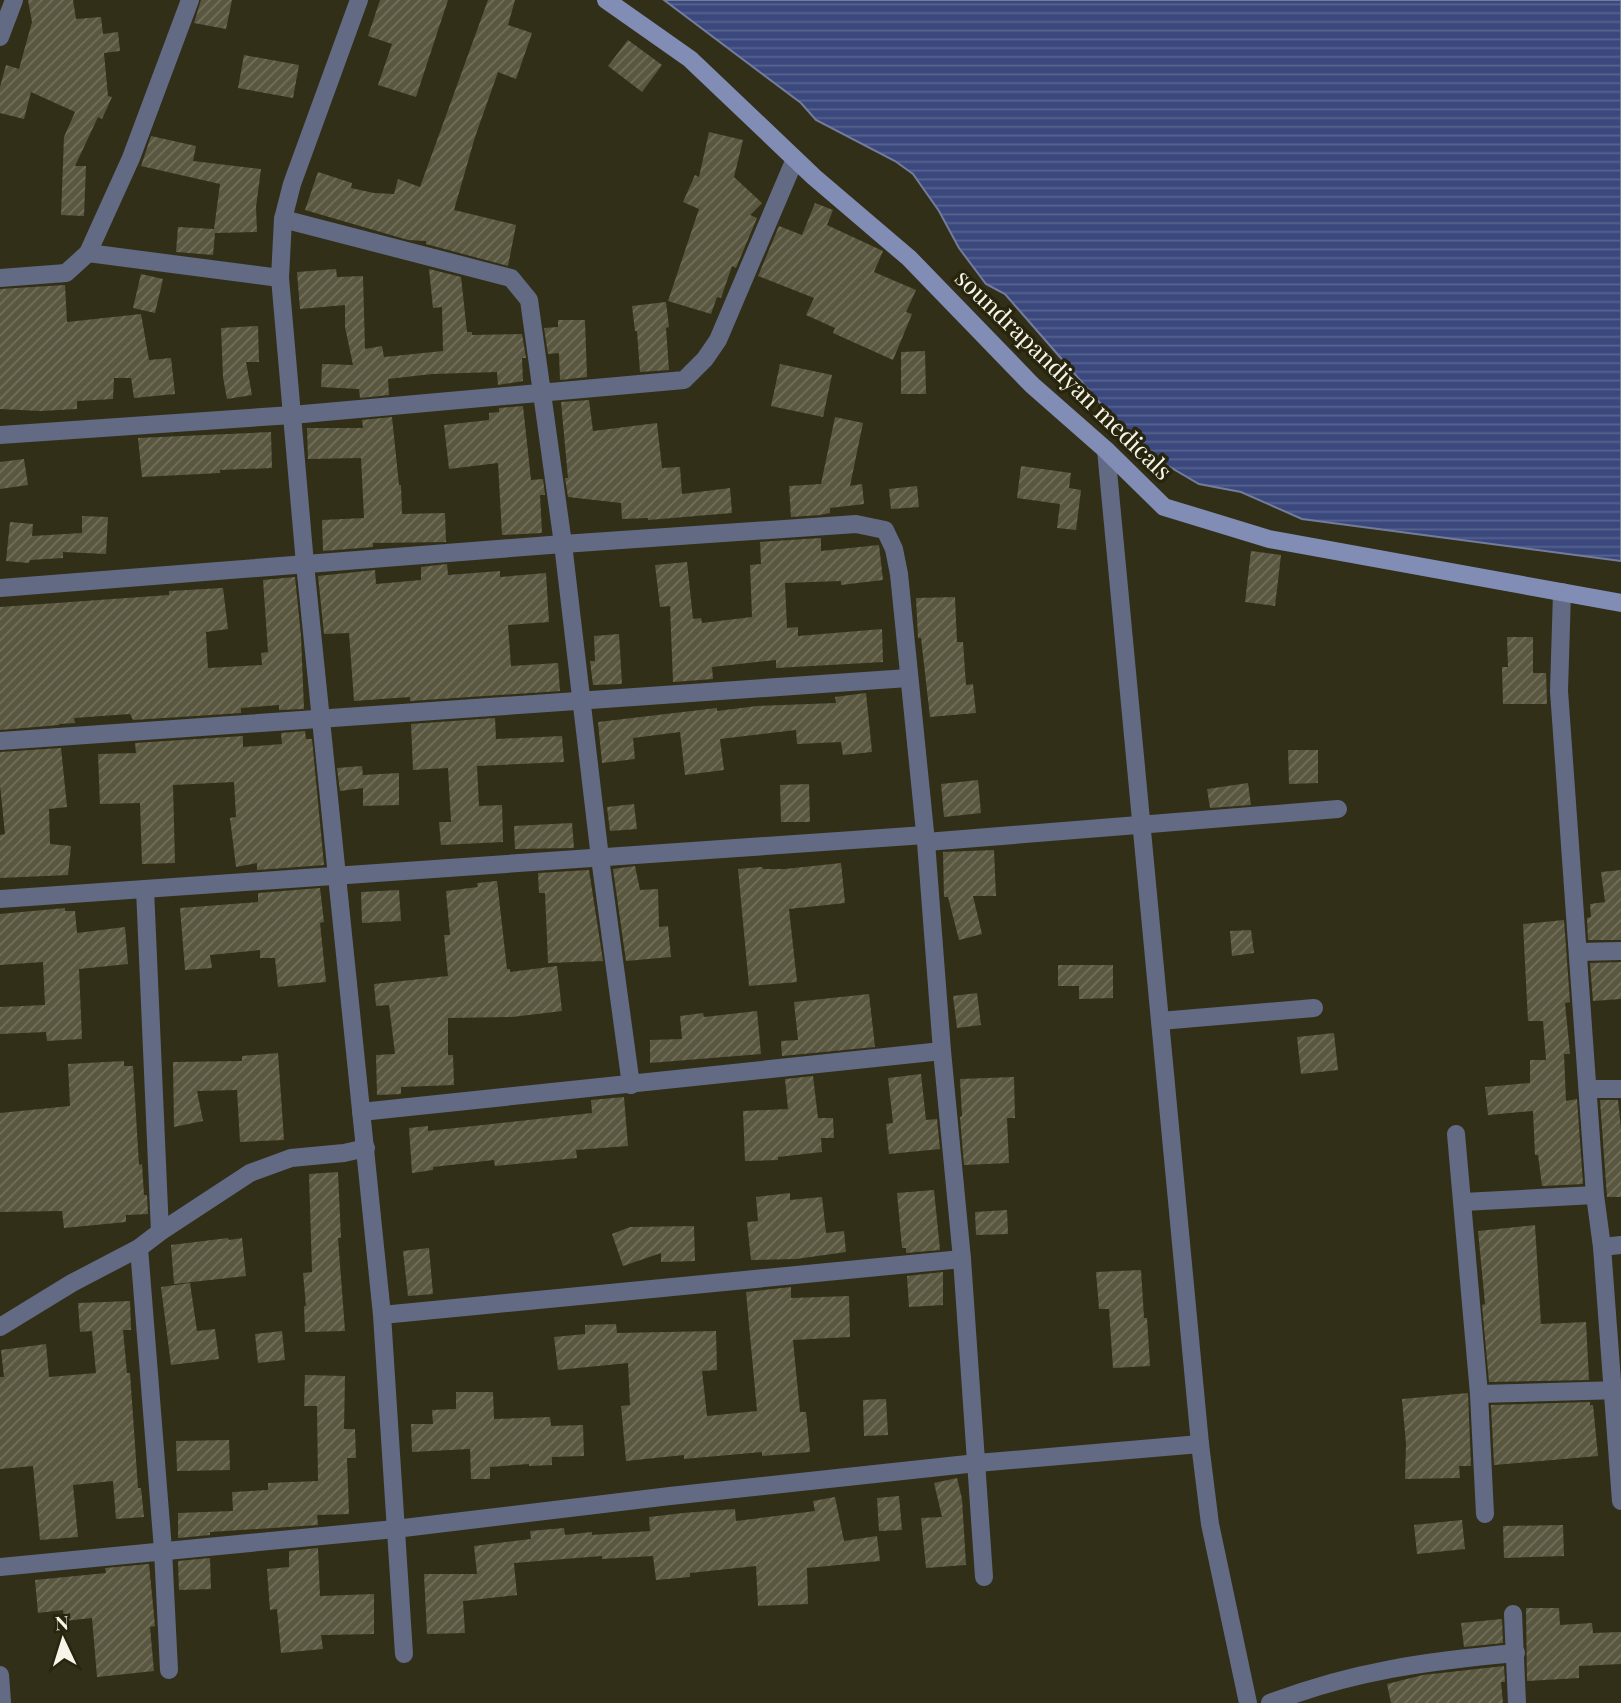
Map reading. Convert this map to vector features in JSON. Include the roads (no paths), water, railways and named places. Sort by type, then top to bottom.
[{"type":"main road","name":"soundrapandiyan medicals","points":[[607,0],[690,59],[795,159],[909,258],[1032,385],[1164,506],[1269,539],[1621,603]]},
{"type":"street","points":[[0,37],[15,0]]},
{"type":"street","points":[[0,278],[66,273],[88,253],[131,158],[190,0]]},
{"type":"street","points":[[359,0],[292,184],[283,219],[280,278],[305,564],[382,1315],[404,1654]]},
{"type":"street","points":[[0,435],[292,415],[684,380],[705,359],[718,340],[795,159]]},
{"type":"street","points":[[283,219],[512,278],[529,300],[563,544],[600,858],[631,1085]]},
{"type":"street","points":[[88,253],[280,278]]},
{"type":"street","points":[[1106,450],[1200,1444],[1210,1524],[1248,1703]]},
{"type":"street","points":[[0,588],[856,524],[885,530],[894,549],[899,574],[925,839],[961,1259],[984,1577]]},
{"type":"street","points":[[1562,592],[1559,691],[1595,1195],[1616,1390],[1621,1501]]},
{"type":"street","points":[[0,741],[908,678]]},
{"type":"street","points":[[0,899],[925,839],[1338,809]]},
{"type":"street","points":[[145,889],[160,1232]]},
{"type":"street","points":[[1579,952],[1621,951]]},
{"type":"street","points":[[1160,1021],[1314,1008]]},
{"type":"street","points":[[361,1112],[942,1051]]},
{"type":"street","points":[[1588,1089],[1621,1088]]},
{"type":"street","points":[[1456,1134],[1479,1395],[1485,1514]]},
{"type":"street","points":[[0,1327],[72,1283],[139,1248],[250,1173],[291,1158],[366,1148]]},
{"type":"street","points":[[1463,1202],[1595,1195]]},
{"type":"street","points":[[1602,1247],[1621,1245]]},
{"type":"street","points":[[139,1248],[163,1550],[169,1670]]},
{"type":"street","points":[[382,1315],[961,1259]]},
{"type":"street","points":[[1479,1395],[1616,1390]]},
{"type":"street","points":[[0,1567],[395,1529],[684,1494],[976,1463],[1200,1444]]},
{"type":"street","points":[[1513,1614],[1517,1703]]},
{"type":"street","points":[[1270,1703],[1314,1686],[1376,1671],[1433,1661],[1516,1653]]},
{"type":"street","points":[[0,1675],[2,1702]]},
{"type":"water","points":[[664,0],[1621,0],[1621,561],[1302,519],[1241,492],[1199,484],[1141,450],[1005,294],[986,284],[959,248],[939,211],[913,174],[895,161],[816,120],[801,103]]}]
